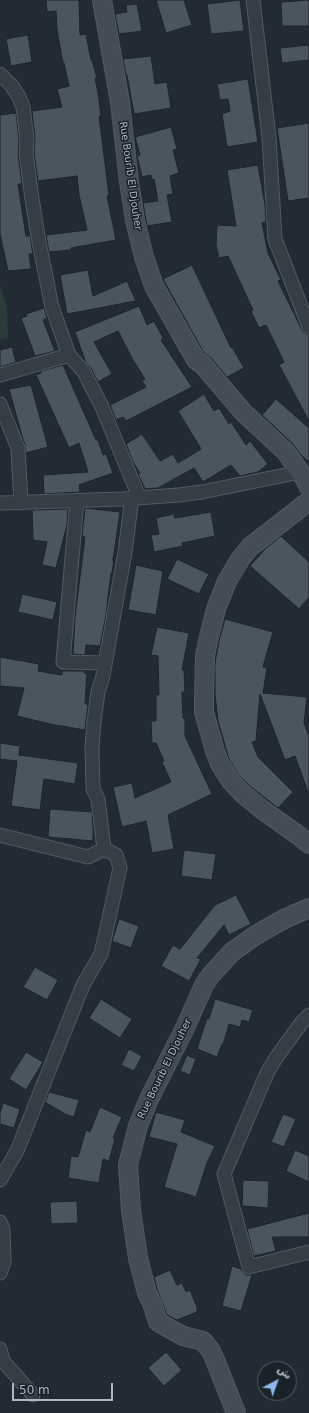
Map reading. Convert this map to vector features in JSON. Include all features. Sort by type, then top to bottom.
[{"type":"main road","name":"Rue Bourib El Djouher","points":[[102,0],[120,102],[135,220],[144,257],[152,279],[196,360],[203,365],[244,412],[286,452],[309,488]]},
{"type":"main road","points":[[309,500],[250,547],[241,558],[227,581],[216,609],[205,656],[204,712],[220,764],[231,782],[264,811],[309,844]]},
{"type":"main road","name":"Rue Bourib El Djouher","points":[[236,1413],[211,1351],[203,1340],[183,1336],[158,1322],[147,1293],[138,1258],[131,1210],[128,1165],[138,1126],[149,1099],[211,975],[232,952],[250,939],[268,927],[309,908]]},
{"type":"street","points":[[253,0],[269,137],[275,239],[309,327]]},
{"type":"street","points":[[0,74],[12,86],[19,96],[23,107],[27,139],[26,153],[40,248],[52,307],[69,355],[84,372],[102,407],[136,498],[105,663],[98,692],[92,747],[93,789],[98,799],[104,849]]},
{"type":"street","points":[[0,375],[69,355]]},
{"type":"street","points":[[0,404],[18,448],[21,503]]},
{"type":"street","points":[[0,503],[136,498],[202,492],[300,472]]},
{"type":"street","points":[[77,500],[63,662],[105,663]]},
{"type":"street","points":[[0,835],[88,857],[104,849]]},
{"type":"street","points":[[0,1180],[17,1151],[83,985],[101,954],[120,868],[116,855],[104,849]]},
{"type":"street","points":[[309,1016],[302,1022],[267,1073],[224,1174],[249,1267],[309,1252]]},
{"type":"street","points":[[0,1222],[3,1229],[4,1262],[0,1273]]},
{"type":"street","points":[[0,1349],[3,1361],[33,1395]]},
{"type":"shaded area","points":[[0,285],[7,306],[8,338],[0,340]]},
{"type":"building","points":[[46,0],[79,0],[80,35],[86,34],[91,60],[97,78],[95,78],[101,116],[99,116],[109,195],[107,196],[116,240],[71,248],[71,250],[49,252],[46,235],[87,230],[79,195],[77,176],[38,181],[34,153],[35,138],[32,111],[62,107],[57,89],[69,86],[57,30],[56,11],[47,12]]},
{"type":"building","points":[[156,0],[184,0],[192,25],[166,33]]},
{"type":"building","points":[[240,0],[244,31],[211,34],[207,4]]},
{"type":"building","points":[[309,0],[309,26],[282,26],[281,2]]},
{"type":"building","points":[[137,4],[142,31],[119,34],[115,14],[127,12],[126,5]]},
{"type":"building","points":[[28,35],[32,62],[11,66],[6,39]]},
{"type":"building","points":[[309,45],[309,60],[282,63],[280,48]]},
{"type":"building","points":[[151,56],[155,84],[167,82],[171,108],[134,114],[123,59]]},
{"type":"building","points":[[248,79],[258,142],[227,147],[222,114],[230,111],[228,99],[220,100],[217,84]]},
{"type":"building","points":[[16,113],[19,139],[18,154],[22,184],[18,184],[26,236],[30,236],[33,254],[29,254],[31,269],[8,271],[0,234],[0,115]]},
{"type":"building","points":[[309,123],[309,198],[288,201],[277,128]]},
{"type":"building","points":[[171,127],[177,149],[173,150],[179,173],[170,176],[173,194],[167,195],[172,222],[147,226],[143,203],[158,201],[154,179],[152,180],[151,175],[142,177],[137,156],[140,155],[135,137]]},
{"type":"building","points":[[258,165],[265,205],[266,222],[262,223],[268,253],[281,280],[278,281],[302,330],[304,333],[309,335],[309,421],[279,365],[284,362],[266,325],[259,328],[251,311],[253,310],[228,256],[219,258],[216,245],[217,225],[236,226],[227,170]]},
{"type":"building","points":[[192,265],[231,348],[232,347],[244,368],[227,377],[211,358],[204,353],[163,279]]},
{"type":"building","points":[[88,270],[93,296],[127,281],[136,301],[67,314],[60,275]]},
{"type":"building","points":[[139,306],[147,325],[154,321],[163,338],[161,340],[192,387],[126,421],[123,417],[116,420],[110,405],[146,387],[142,381],[145,379],[118,331],[94,342],[112,374],[98,382],[91,368],[86,363],[75,332]]},
{"type":"building","points":[[44,308],[47,318],[43,320],[55,351],[35,356],[21,318],[27,316],[26,314]]},
{"type":"building","points":[[12,347],[16,362],[0,367],[0,350]]},
{"type":"building","points":[[63,365],[96,440],[98,440],[103,455],[106,454],[113,473],[79,485],[80,492],[44,494],[43,475],[88,472],[79,443],[69,448],[36,375],[41,373],[41,371]]},
{"type":"building","points":[[31,385],[48,447],[26,453],[9,389]]},
{"type":"building","points":[[204,394],[214,411],[219,408],[229,424],[231,422],[246,445],[250,441],[268,464],[258,472],[240,476],[231,465],[203,482],[194,468],[158,488],[145,489],[138,474],[140,473],[133,462],[126,444],[142,434],[160,461],[173,454],[178,463],[201,449],[178,411]]},
{"type":"building","points":[[276,399],[309,428],[309,462],[300,454],[293,444],[262,415]]},
{"type":"building","points":[[85,508],[120,512],[106,615],[100,646],[86,645],[85,655],[73,654],[75,617],[85,537],[82,536]]},
{"type":"building","points":[[68,509],[67,525],[56,568],[42,565],[47,542],[33,540],[32,510]]},
{"type":"building","points":[[211,512],[215,536],[182,543],[183,546],[154,552],[151,535],[159,534],[156,518],[174,514],[175,518]]},
{"type":"building","points":[[281,536],[309,562],[309,597],[299,609],[250,566],[265,549]]},
{"type":"building","points":[[177,559],[209,574],[199,594],[167,579]]},
{"type":"building","points":[[136,565],[163,571],[156,615],[128,610]]},
{"type":"building","points":[[22,594],[57,602],[53,620],[18,612]]},
{"type":"building","points":[[225,619],[273,632],[263,667],[267,668],[263,693],[307,697],[304,723],[309,736],[309,792],[295,756],[285,760],[260,694],[256,741],[252,742],[258,757],[293,792],[278,808],[250,786],[239,775],[229,759],[218,721],[215,694],[215,663]]},
{"type":"building","points":[[157,627],[189,633],[182,670],[184,670],[185,692],[182,692],[183,718],[185,718],[185,736],[212,794],[168,815],[174,849],[152,853],[146,821],[122,827],[113,787],[132,783],[135,798],[171,782],[162,762],[164,761],[156,743],[152,743],[151,721],[156,721],[156,695],[159,695],[158,656],[151,655]]},
{"type":"building","points":[[0,657],[39,664],[38,671],[62,675],[62,671],[85,671],[84,673],[87,673],[85,704],[88,704],[85,730],[17,716],[24,688],[0,686]]},
{"type":"building","points":[[0,743],[20,746],[19,755],[78,763],[75,784],[44,779],[40,810],[11,806],[17,761],[0,759]]},
{"type":"building","points":[[50,809],[92,812],[93,841],[48,837]]},
{"type":"building","points":[[184,850],[216,854],[212,880],[181,876]]},
{"type":"building","points":[[236,895],[251,924],[229,935],[224,925],[197,958],[201,959],[189,981],[161,966],[173,945],[180,949],[215,905]]},
{"type":"building","points":[[119,919],[139,926],[131,948],[112,941]]},
{"type":"building","points":[[35,967],[58,980],[47,1000],[23,987]]},
{"type":"building","points":[[101,999],[132,1019],[120,1038],[89,1018]]},
{"type":"building","points":[[215,999],[253,1010],[249,1022],[242,1020],[240,1027],[229,1024],[223,1045],[222,1044],[217,1057],[197,1049]]},
{"type":"building","points":[[129,1049],[142,1056],[134,1071],[121,1065]]},
{"type":"building","points":[[26,1052],[43,1062],[26,1090],[9,1079]]},
{"type":"building","points":[[187,1055],[196,1059],[190,1075],[180,1071]]},
{"type":"building","points":[[49,1092],[79,1100],[74,1117],[65,1114],[45,1102]]},
{"type":"building","points":[[3,1103],[20,1109],[14,1128],[0,1124],[0,1113]]},
{"type":"building","points":[[100,1107],[122,1117],[113,1138],[115,1139],[109,1161],[103,1159],[99,1183],[68,1178],[71,1156],[78,1157],[86,1130],[90,1132]]},
{"type":"building","points":[[156,1112],[185,1120],[181,1132],[215,1146],[207,1163],[196,1197],[164,1187],[177,1144],[149,1137]]},
{"type":"building","points":[[283,1114],[296,1119],[284,1147],[271,1142]]},
{"type":"building","points":[[295,1150],[309,1156],[309,1182],[286,1171]]},
{"type":"building","points":[[243,1180],[269,1181],[268,1208],[242,1206]]},
{"type":"building","points":[[77,1201],[78,1223],[51,1224],[50,1202]]},
{"type":"building","points":[[309,1213],[309,1237],[272,1237],[276,1251],[254,1256],[247,1229]]},
{"type":"building","points":[[232,1266],[241,1269],[246,1275],[252,1275],[241,1311],[222,1306]]},
{"type":"building","points":[[170,1270],[177,1285],[182,1283],[186,1292],[190,1290],[197,1307],[197,1312],[177,1320],[167,1315],[154,1277]]},
{"type":"building","points":[[166,1352],[182,1370],[164,1386],[148,1368]]}]
